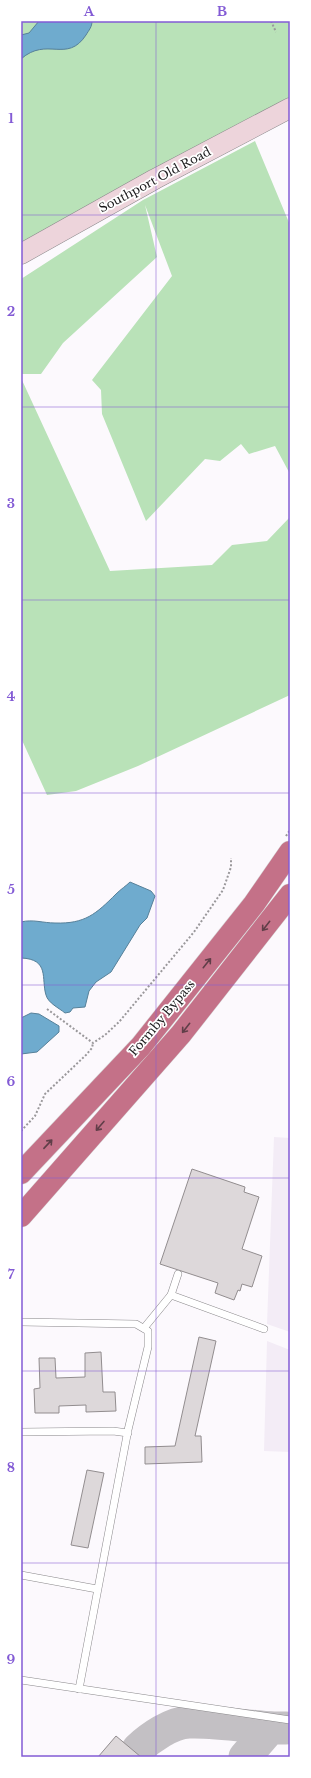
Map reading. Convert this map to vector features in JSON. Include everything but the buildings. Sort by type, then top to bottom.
[{"type":"highway","name":"Formby Bypass","points":[[21,1173],[141,1046],[254,904],[290,852]]},
{"type":"highway","name":"Formby Bypass","points":[[21,1216],[181,1034],[290,895]]},
{"type":"street","name":"Southport Old Road","points":[[21,254],[155,179],[290,108]]},
{"type":"lane","points":[[144,1328],[171,1295],[178,1274]]},
{"type":"lane","points":[[171,1295],[264,1329]]},
{"type":"lane","points":[[21,1322],[136,1324],[148,1331],[148,1347],[128,1433],[79,1689]]},
{"type":"lane","points":[[21,1432],[114,1431],[128,1433]]},
{"type":"lane","points":[[21,1575],[97,1589]]},
{"type":"lane","points":[[21,1680],[290,1720]]},
{"type":"path","points":[[271,21],[276,32]]},
{"type":"path","points":[[21,1131],[35,1116],[45,1094],[86,1055],[92,1048],[93,1043],[105,1035],[119,1022],[194,932],[223,890],[231,867],[231,858]]},
{"type":"path","points":[[47,1009],[93,1043]]},
{"type":"shaded area","points":[[274,1137],[290,1138],[290,1332],[267,1324]]},
{"type":"shaded area","points":[[267,1341],[290,1350],[290,1452],[264,1451]]},
{"type":"green space","points":[[21,21],[290,21],[290,116],[21,252]]},
{"type":"green space","points":[[255,141],[290,225],[290,474],[275,446],[249,454],[241,444],[220,461],[205,459],[146,521],[102,414],[101,390],[92,380],[172,276],[145,205],[157,257],[63,343],[41,374],[21,374],[21,279],[143,200]]},
{"type":"green space","points":[[21,378],[110,571],[212,565],[232,545],[267,541],[290,517],[290,695],[138,766],[76,791],[47,795],[21,738]]},
{"type":"water","points":[[39,21],[92,21],[91,27],[86,35],[79,43],[71,48],[39,50],[30,53],[21,59],[21,35],[29,33]]},
{"type":"water","points":[[130,882],[151,891],[155,896],[147,918],[140,925],[111,972],[96,982],[89,991],[85,1007],[73,1008],[70,1012],[65,1013],[51,1003],[47,998],[44,977],[40,966],[30,959],[21,958],[21,922],[30,921],[65,923],[82,920],[96,912]]},
{"type":"water","points":[[31,1013],[39,1014],[59,1026],[59,1032],[37,1052],[21,1054],[21,1018]]},
{"type":"taxiway","points":[[138,1749],[162,1731],[182,1723],[209,1722],[270,1728]]},
{"type":"taxiway","points":[[245,1757],[270,1728],[286,1728]]}]
